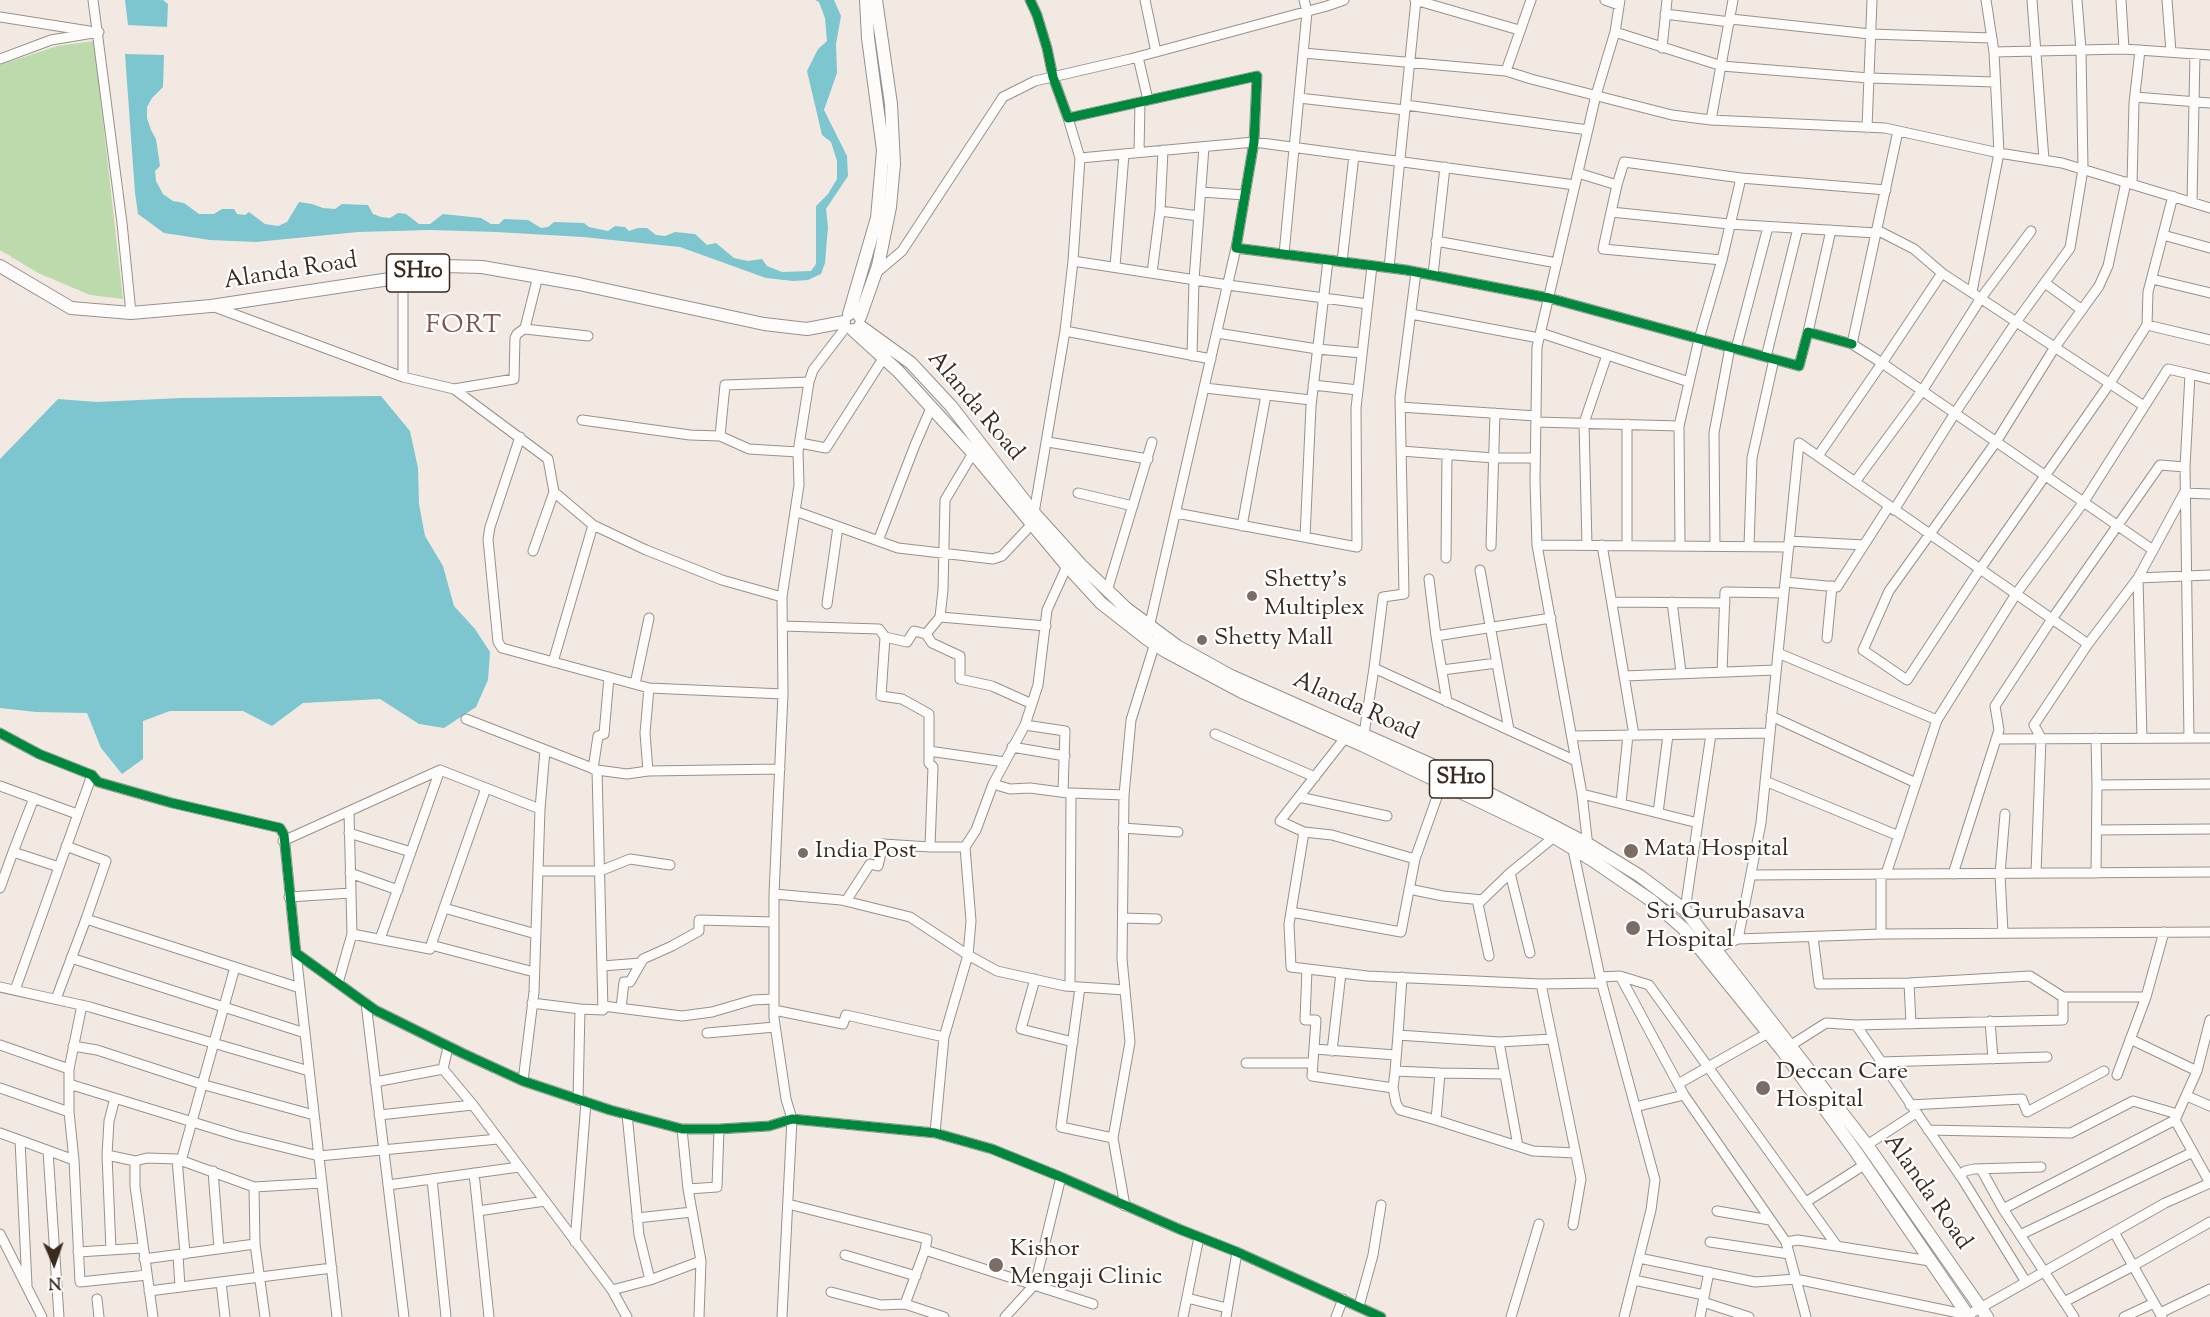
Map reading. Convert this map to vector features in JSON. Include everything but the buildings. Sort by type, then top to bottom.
[{"type":"main road","points":[[852,323],[877,218],[883,150],[868,38],[866,0]]},
{"type":"main road","points":[[852,323],[876,273],[890,207],[894,157],[891,104],[876,0]]},
{"type":"main road","name":"Alanda Road","points":[[0,266],[71,308],[131,313],[212,306],[403,276],[444,266],[483,267],[538,276],[764,324],[807,329],[852,323],[891,347],[911,363],[951,406],[1033,519]]},
{"type":"main road","name":"Alanda Road","points":[[852,323],[1033,519],[1101,603],[1242,692],[1554,837],[1652,901],[1684,929],[1768,1033],[1786,1048],[1867,1145],[1984,1313]]},
{"type":"main road","name":"Alanda Road","points":[[1075,569],[1107,591],[1152,635]]},
{"type":"main road","name":"Alanda Road","points":[[1207,668],[1442,769],[1588,844],[1640,876],[1685,910],[1786,1048],[1969,1316]]},
{"type":"street","points":[[93,0],[99,32],[131,313]]},
{"type":"street","points":[[795,511],[898,548],[944,555],[998,558],[1033,519],[1048,442],[1065,331],[1073,261],[1080,158],[1053,77],[1044,37],[1030,0]]},
{"type":"street","points":[[1145,0],[1156,52]]},
{"type":"street","points":[[1284,255],[1307,12],[1304,0]]},
{"type":"street","points":[[876,273],[902,251],[1003,97],[1035,81],[1138,57],[1344,0]]},
{"type":"street","points":[[1389,268],[1416,0],[1519,30]]},
{"type":"street","points":[[1506,71],[1531,0]]},
{"type":"street","points":[[1589,858],[1582,794],[1537,545],[1535,458],[1537,347],[1596,95],[1615,32],[1620,2],[1605,0]]},
{"type":"street","points":[[1662,48],[1667,0]]},
{"type":"street","points":[[1711,120],[1733,0]]},
{"type":"street","points":[[1867,128],[1872,0]]},
{"type":"street","points":[[1972,292],[1999,153],[1994,52],[1986,0]]},
{"type":"street","points":[[2032,0],[2044,160]]},
{"type":"street","points":[[1785,582],[1837,586],[2016,322],[2070,248],[2083,169],[2081,50],[2077,0]]},
{"type":"street","points":[[2121,0],[2124,49]]},
{"type":"street","points":[[2167,0],[2171,52]]},
{"type":"street","points":[[1665,14],[1870,34],[1992,38]]},
{"type":"street","points":[[0,17],[99,32]]},
{"type":"street","points":[[0,59],[51,40],[99,32]]},
{"type":"street","points":[[1615,32],[1722,66],[1869,78],[1995,82]]},
{"type":"street","points":[[1994,52],[2124,49],[2210,55]]},
{"type":"street","points":[[2140,50],[2129,183],[2108,266],[2099,286],[2055,347],[1996,442],[1889,591],[1863,650],[1907,680],[1980,569],[2110,383],[2147,325],[2146,301],[2173,196]]},
{"type":"street","points":[[1303,52],[1506,71],[1672,115],[1711,120],[1898,131],[2083,169],[2210,208]]},
{"type":"street","points":[[2192,202],[2195,54]]},
{"type":"street","points":[[1138,57],[1144,101],[1139,153]]},
{"type":"street","points":[[1068,118],[1257,76],[1254,142],[1236,248],[1176,513],[1152,635],[1131,720],[1124,795],[1122,959],[1130,1042],[1113,1138],[1125,1206]]},
{"type":"street","points":[[2135,97],[2210,103]]},
{"type":"street","points":[[1299,98],[1406,107],[1588,130]]},
{"type":"street","points":[[1852,344],[1898,131]]},
{"type":"street","points":[[1080,158],[1254,142],[1575,185]]},
{"type":"street","points":[[1192,356],[1194,280],[1203,147]]},
{"type":"street","points":[[1152,273],[1160,211],[1163,150]]},
{"type":"street","points":[[1115,267],[1124,154]]},
{"type":"street","points":[[1342,262],[1354,155]]},
{"type":"street","points":[[1722,260],[1603,249],[1624,162],[1741,178],[1886,190]]},
{"type":"street","points":[[1433,275],[1444,167]]},
{"type":"street","points":[[1578,174],[1617,185]]},
{"type":"street","points":[[1680,546],[1679,426],[1741,178]]},
{"type":"street","points":[[1201,192],[1245,195]]},
{"type":"street","points":[[1160,211],[1199,216]]},
{"type":"street","points":[[1611,212],[1729,224],[1877,232],[1914,249],[1942,273],[2145,406]]},
{"type":"street","points":[[1715,546],[1714,433],[1733,348],[1768,226]]},
{"type":"street","points":[[1749,546],[1752,458],[1770,358],[1798,228]]},
{"type":"street","points":[[1236,248],[1416,272],[1549,298],[1799,366],[1831,230]]},
{"type":"street","points":[[1855,482],[1922,391],[1981,298],[2031,231]]},
{"type":"street","points":[[2163,235],[2210,248]]},
{"type":"street","points":[[1436,241],[1557,263]]},
{"type":"street","points":[[1305,537],[1311,400],[1328,260]]},
{"type":"street","points":[[1073,261],[1368,304]]},
{"type":"street","points":[[1176,513],[1357,547],[1356,408],[1372,266]]},
{"type":"street","points":[[1364,734],[1383,597],[1404,594],[1400,406],[1416,272]]},
{"type":"street","points":[[1818,456],[1942,273]]},
{"type":"street","points":[[403,276],[403,378]]},
{"type":"street","points":[[525,329],[538,276]]},
{"type":"street","points":[[2152,279],[2210,293]]},
{"type":"street","points":[[2045,283],[2082,310]]},
{"type":"street","points":[[212,306],[403,378],[454,389],[514,379],[515,338],[525,329],[588,336]]},
{"type":"street","points":[[1411,314],[1540,335],[1689,382]]},
{"type":"street","points":[[782,1317],[792,1119],[786,1099],[774,1010],[774,894],[783,694],[782,597],[799,485],[799,448],[809,382],[813,370],[852,323]]},
{"type":"street","points":[[2147,325],[2210,340]]},
{"type":"street","points":[[1065,331],[1211,360]]},
{"type":"street","points":[[1808,332],[1852,344],[2153,550]]},
{"type":"street","points":[[1217,333],[1317,349],[1362,353]]},
{"type":"street","points":[[582,420],[690,435],[720,436],[749,449],[826,448],[891,347]]},
{"type":"street","points":[[1587,545],[1584,423],[1607,355]]},
{"type":"street","points":[[1881,934],[1883,874],[1899,836],[1937,720],[2016,594],[2083,503],[2168,369],[2210,379]]},
{"type":"street","points":[[2189,738],[2184,493],[2190,374]]},
{"type":"street","points":[[720,436],[725,385],[809,382]]},
{"type":"street","points":[[1313,385],[1358,390]]},
{"type":"street","points":[[1204,388],[1311,400]]},
{"type":"street","points":[[454,389],[548,459],[554,492],[533,551]]},
{"type":"street","points":[[1242,526],[1266,395]]},
{"type":"street","points":[[1400,406],[1584,423],[1679,426]]},
{"type":"street","points":[[878,541],[931,408]]},
{"type":"street","points":[[1491,546],[1495,413]]},
{"type":"street","points":[[1627,424],[1627,545]]},
{"type":"street","points":[[520,437],[489,534],[498,642],[502,648],[649,688],[783,694]]},
{"type":"street","points":[[1048,442],[1148,459]]},
{"type":"street","points":[[1107,591],[1152,442]]},
{"type":"street","points":[[1738,939],[1761,823],[1799,443],[2088,644]]},
{"type":"street","points":[[1401,451],[1494,458],[1535,458]]},
{"type":"street","points":[[926,634],[940,616],[945,500],[973,453]]},
{"type":"street","points":[[1446,558],[1447,454]]},
{"type":"street","points":[[1953,874],[2000,726],[1995,706],[2052,619],[2160,465],[2185,467]]},
{"type":"street","points":[[554,492],[594,525],[646,550],[722,580],[782,597]]},
{"type":"street","points":[[1078,493],[1133,506]]},
{"type":"street","points":[[2184,493],[2210,494]]},
{"type":"street","points":[[2036,873],[2041,738],[2034,725],[2088,644],[2138,578],[2184,493]]},
{"type":"street","points":[[553,662],[594,525]]},
{"type":"street","points":[[827,604],[838,527]]},
{"type":"street","points":[[1537,545],[1863,545]]},
{"type":"street","points":[[1602,545],[1624,676],[1631,735],[1621,803]]},
{"type":"street","points":[[935,1132],[944,1037],[968,955],[972,921],[965,847],[976,830],[993,784],[1025,725],[1038,685],[1047,610],[1075,569]]},
{"type":"street","points":[[1480,570],[1509,730]]},
{"type":"street","points":[[2138,578],[2210,575]]},
{"type":"street","points":[[2138,578],[2142,738]]},
{"type":"street","points":[[1429,579],[1447,702]]},
{"type":"street","points":[[1827,638],[1832,586]]},
{"type":"street","points":[[1722,672],[1725,592],[1784,593]]},
{"type":"street","points":[[1612,602],[1725,603]]},
{"type":"street","points":[[1672,602],[1681,672]]},
{"type":"street","points":[[940,616],[1046,626]]},
{"type":"street","points":[[636,684],[649,618]]},
{"type":"street","points":[[1436,636],[1551,618]]},
{"type":"street","points":[[782,626],[879,629],[885,637],[907,642],[914,631],[926,634],[932,643],[960,656],[960,680],[992,686],[1032,704]]},
{"type":"street","points":[[885,637],[881,696],[902,699],[929,714],[929,763],[933,767],[930,847]]},
{"type":"street","points":[[1778,653],[1937,720]]},
{"type":"street","points":[[1442,670],[1497,663]]},
{"type":"street","points":[[1374,668],[1576,761]]},
{"type":"street","points":[[1624,676],[1776,670]]},
{"type":"street","points":[[532,1003],[603,1010],[595,769],[598,736],[604,734],[609,677]]},
{"type":"street","points":[[648,771],[645,733],[649,688]]},
{"type":"street","points":[[1771,716],[1916,783]]},
{"type":"street","points":[[466,719],[595,769],[627,774],[648,771],[780,769]]},
{"type":"street","points":[[1025,725],[1065,731],[1070,986]]},
{"type":"street","points":[[0,733],[39,754],[92,775],[98,782],[172,803],[280,828],[284,835],[289,897],[337,1317]]},
{"type":"street","points":[[1572,736],[1770,733]]},
{"type":"street","points":[[1215,734],[1315,777]]},
{"type":"street","points":[[1685,910],[1710,734]]},
{"type":"street","points":[[1658,813],[1668,735]]},
{"type":"street","points":[[1345,738],[1280,821],[1305,832],[1332,835],[1415,859]]},
{"type":"street","points":[[2096,738],[2097,873]]},
{"type":"street","points":[[1996,739],[2210,738]]},
{"type":"street","points":[[1012,747],[1065,756]]},
{"type":"street","points":[[523,1081],[532,1003],[540,809],[545,750]]},
{"type":"street","points":[[929,751],[1005,762]]},
{"type":"street","points":[[283,841],[440,770],[540,809]]},
{"type":"street","points":[[380,939],[440,770]]},
{"type":"street","points":[[15,990],[92,775]]},
{"type":"street","points":[[1765,781],[1899,836]]},
{"type":"street","points":[[1291,912],[1401,933],[1415,859],[1442,783]]},
{"type":"street","points":[[993,784],[1010,789],[1030,788],[1067,793],[1124,795]]},
{"type":"street","points":[[2097,785],[2210,784]]},
{"type":"street","points":[[0,786],[78,814]]},
{"type":"street","points":[[352,934],[430,949],[486,788]]},
{"type":"street","points":[[1582,794],[1698,823]]},
{"type":"street","points":[[1299,797],[1387,816]]},
{"type":"street","points":[[0,888],[34,798]]},
{"type":"street","points":[[338,983],[352,934],[349,812]]},
{"type":"street","points":[[2003,933],[2000,874],[2005,814]]},
{"type":"street","points":[[1123,828],[1178,832]]},
{"type":"street","points":[[2097,830],[2210,829]]},
{"type":"street","points":[[1305,832],[1289,924],[1291,967],[1341,973],[1541,984],[1601,980],[1620,976],[1649,985],[1837,1246]]},
{"type":"street","points":[[349,833],[411,852]]},
{"type":"street","points":[[1570,835],[1601,980],[1655,1180],[1651,1210],[1624,1317]]},
{"type":"street","points":[[1489,956],[1478,904],[1510,873],[1554,837]]},
{"type":"street","points":[[846,901],[870,864],[878,866],[883,844],[965,847]]},
{"type":"street","points":[[56,999],[106,861],[66,846]]},
{"type":"street","points":[[13,852],[59,867]]},
{"type":"street","points":[[538,871],[600,871],[630,859],[670,865]]},
{"type":"street","points":[[1751,875],[2210,872]]},
{"type":"street","points":[[350,873],[398,890]]},
{"type":"street","points":[[1510,873],[1530,953]]},
{"type":"street","points":[[1409,889],[1443,896],[1482,900]]},
{"type":"street","points":[[289,897],[351,893]]},
{"type":"street","points":[[774,894],[846,901],[910,917],[968,955],[997,970],[1070,986],[1125,990]]},
{"type":"street","points":[[444,908],[536,934]]},
{"type":"street","points":[[1123,918],[1157,919]]},
{"type":"street","points":[[86,919],[300,988]]},
{"type":"street","points":[[621,1008],[624,982],[630,982],[643,959],[699,932],[699,920],[774,922]]},
{"type":"street","points":[[2117,1075],[2146,997],[2164,932]]},
{"type":"street","points":[[1702,950],[1716,950],[1738,939],[1881,934],[2210,932]]},
{"type":"street","points":[[1813,937],[1819,984],[1909,983],[2030,976],[2063,997],[2146,997]]},
{"type":"street","points":[[431,945],[534,972]]},
{"type":"street","points":[[296,953],[375,1010],[523,1081],[582,1101],[682,1129],[769,1126],[792,1119],[935,1132],[992,1149],[1061,1177],[1237,1252],[1381,1317]]},
{"type":"street","points":[[71,958],[305,1033]]},
{"type":"street","points":[[602,966],[641,963]]},
{"type":"street","points":[[180,1287],[182,1255],[179,1160],[235,967]]},
{"type":"street","points":[[1307,969],[1305,1020],[1316,1020],[1312,1076],[1393,1088]]},
{"type":"street","points":[[1332,1051],[1341,973]]},
{"type":"street","points":[[1620,976],[1684,1095],[1786,1242],[1807,1317]]},
{"type":"street","points":[[1402,977],[1393,1088],[1400,1110],[1533,1151],[1575,1153]]},
{"type":"street","points":[[1035,979],[1021,1029],[1073,1042]]},
{"type":"street","points":[[1909,983],[1911,1024]]},
{"type":"street","points":[[1541,984],[1581,1179],[1573,1225]]},
{"type":"street","points":[[0,987],[82,1005],[309,1071]]},
{"type":"street","points":[[1080,987],[1062,1127],[1113,1138]]},
{"type":"street","points":[[1786,1048],[1826,1023],[1911,1024],[2063,1020],[2063,997]]},
{"type":"street","points":[[603,1006],[682,1016],[712,1012],[753,1000],[774,999]]},
{"type":"street","points":[[366,1003],[404,1317]]},
{"type":"street","points":[[82,1005],[69,1069],[69,1113],[74,1160],[80,1281],[147,1275]]},
{"type":"street","points":[[575,1242],[582,1101],[580,1009]]},
{"type":"street","points":[[774,1010],[843,1024],[846,1015],[944,1037]]},
{"type":"street","points":[[2003,1209],[2176,1117],[2197,1071],[2210,1020]]},
{"type":"street","points":[[1990,1021],[1993,1059]]},
{"type":"street","points":[[1856,1024],[1960,1176],[2026,1282]]},
{"type":"street","points":[[707,1033],[775,1027]]},
{"type":"street","points":[[1678,1084],[1768,1033]]},
{"type":"street","points":[[1398,1035],[1499,1042],[1552,1039]]},
{"type":"street","points":[[2130,1039],[2197,1071]]},
{"type":"street","points":[[1499,1042],[1518,1146]]},
{"type":"street","points":[[0,1045],[69,1069]]},
{"type":"street","points":[[73,1046],[97,1050],[201,1084],[314,1115]]},
{"type":"street","points":[[443,1069],[448,1047]]},
{"type":"street","points":[[1314,1049],[1396,1055]]},
{"type":"street","points":[[1880,1062],[2047,1057]]},
{"type":"street","points":[[1246,1063],[1313,1063]]},
{"type":"street","points":[[375,1082],[443,1069]]},
{"type":"street","points":[[443,1069],[473,1105],[612,1290],[627,1317]]},
{"type":"street","points":[[1395,1071],[1505,1074]]},
{"type":"street","points":[[1910,1105],[2022,1099],[2027,1112],[2104,1071]]},
{"type":"street","points":[[1436,1120],[1440,1073]]},
{"type":"street","points":[[69,1084],[238,1136],[319,1156],[498,1139]]},
{"type":"street","points":[[0,1088],[69,1113]]},
{"type":"street","points":[[1635,1107],[1684,1095]]},
{"type":"street","points":[[2187,1096],[2210,1106]]},
{"type":"street","points":[[111,1250],[107,1155],[109,1121],[115,1098]]},
{"type":"street","points":[[1639,1258],[1755,1282],[1796,1279],[1945,1314],[1969,1316],[1984,1313],[2026,1282],[2165,1203],[2210,1183],[2176,1117],[2133,1101],[2071,1133],[1928,1130]]},
{"type":"street","points":[[379,1115],[473,1105]]},
{"type":"street","points":[[1867,1145],[1916,1113]]},
{"type":"street","points":[[627,1114],[639,1235],[650,1280]]},
{"type":"street","points":[[682,1129],[688,1189],[701,1261],[699,1317]]},
{"type":"street","points":[[688,1189],[717,1187],[719,1129]]},
{"type":"street","points":[[0,1133],[74,1160]]},
{"type":"street","points":[[20,1140],[27,1285]]},
{"type":"street","points":[[48,1151],[59,1317]]},
{"type":"street","points":[[2020,1235],[2193,1152]]},
{"type":"street","points":[[107,1155],[135,1161],[147,1158],[179,1160],[254,1186],[322,1183]]},
{"type":"street","points":[[135,1161],[135,1186],[142,1248],[153,1317]]},
{"type":"street","points":[[1806,1202],[1864,1165]]},
{"type":"street","points":[[388,1185],[519,1167]]},
{"type":"street","points":[[1960,1176],[1969,1170],[2041,1167]]},
{"type":"street","points":[[1981,1169],[2003,1209],[2074,1317]]},
{"type":"street","points":[[213,1171],[219,1249]]},
{"type":"street","points":[[474,1173],[489,1317]]},
{"type":"street","points":[[1005,1317],[1035,1284],[1061,1177]]},
{"type":"street","points":[[432,1179],[446,1317]]},
{"type":"street","points":[[254,1186],[255,1244],[265,1317]]},
{"type":"street","points":[[478,1211],[545,1201]]},
{"type":"street","points":[[788,1204],[927,1239],[915,1276],[910,1309]]},
{"type":"street","points":[[1359,1306],[1373,1255],[1381,1205]]},
{"type":"street","points":[[1717,1211],[1770,1220]]},
{"type":"street","points":[[637,1218],[692,1212]]},
{"type":"street","points":[[2064,1302],[2210,1222]]},
{"type":"street","points":[[1511,1317],[1539,1224]]},
{"type":"street","points":[[2115,1232],[2161,1315],[2210,1288]]},
{"type":"street","points":[[0,1234],[42,1317]]},
{"type":"street","points":[[1183,1317],[1199,1237]]},
{"type":"street","points":[[1786,1242],[1798,1240],[1930,1261]]},
{"type":"street","points":[[1710,1242],[1789,1254]]},
{"type":"street","points":[[144,1258],[255,1244]]},
{"type":"street","points":[[78,1252],[142,1248]]},
{"type":"street","points":[[925,1250],[1093,1304]]},
{"type":"street","points":[[1226,1313],[1237,1252]]},
{"type":"street","points":[[845,1255],[915,1276]]},
{"type":"street","points":[[612,1290],[650,1280],[701,1261]]},
{"type":"street","points":[[149,1291],[332,1268]]},
{"type":"street","points":[[1700,1317],[1708,1272]]},
{"type":"street","points":[[1634,1281],[1703,1299],[1749,1317]]},
{"type":"street","points":[[221,1282],[225,1317]]},
{"type":"street","points":[[831,1292],[881,1305],[944,1317]]},
{"type":"street","points":[[1186,1298],[1238,1317]]},
{"type":"street","points":[[97,1299],[99,1317]]},
{"type":"street","points":[[1336,1317],[1343,1299]]},
{"type":"street","points":[[2124,1317],[2154,1303]]},
{"type":"green space","points":[[94,41],[123,299],[90,295],[38,273],[0,250],[0,65],[57,46]]},
{"type":"water","points":[[125,0],[163,0],[168,4],[167,27],[128,25]]},
{"type":"water","points":[[815,0],[834,0],[841,16],[836,44],[837,73],[824,110],[847,156],[848,176],[826,209],[828,227],[825,263],[821,274],[808,280],[766,278],[680,247],[583,237],[431,230],[358,232],[256,242],[210,240],[164,233],[138,214],[125,54],[164,55],[163,87],[147,107],[147,118],[156,139],[160,166],[155,171],[156,181],[163,194],[173,201],[184,203],[199,214],[214,214],[222,209],[234,209],[237,214],[245,215],[249,212],[265,224],[278,226],[287,222],[299,202],[335,209],[342,204],[368,205],[373,214],[381,217],[390,218],[398,213],[406,214],[419,224],[430,224],[443,214],[481,218],[491,224],[499,224],[504,219],[528,220],[541,228],[548,227],[554,222],[584,223],[589,227],[608,231],[615,226],[625,227],[629,231],[647,228],[656,235],[665,236],[675,232],[695,234],[707,245],[716,243],[734,258],[748,261],[762,259],[767,266],[782,272],[811,271],[816,264],[816,206],[828,194],[837,179],[837,161],[831,142],[822,135],[807,71],[818,49],[827,41],[825,18],[819,2]]},
{"type":"water","points":[[381,396],[410,431],[418,468],[419,504],[425,536],[443,566],[454,606],[475,629],[490,652],[488,680],[476,707],[444,728],[419,724],[380,699],[303,703],[272,726],[243,711],[170,711],[143,721],[143,759],[122,774],[101,748],[87,713],[36,712],[0,708],[0,459],[58,399],[97,402],[181,398]]},
{"type":"cycle path","points":[[1030,0],[1037,15],[1053,77],[1068,118],[1257,76],[1254,142],[1236,248],[1406,270],[1549,298],[1799,366],[1808,332],[1852,344]]},
{"type":"cycle path","points":[[0,733],[39,754],[92,775],[98,782],[172,803],[280,828],[284,835],[296,953],[375,1010],[523,1081],[610,1110],[682,1129],[769,1126],[792,1119],[935,1133],[992,1149],[1061,1177],[1237,1252],[1381,1317]]},
{"type":"place","name":"Shetty's Multiplex","points":[[1252,596]]},
{"type":"place","name":"Shetty Mall","points":[[1202,640]]},
{"type":"place","name":"Mata Hospital","points":[[1631,851]]},
{"type":"place","name":"India Post","points":[[803,853]]},
{"type":"place","name":"Sri Gurubasava Hospital","points":[[1633,928]]},
{"type":"place","name":"Deccan Care Hospital","points":[[1763,1088]]},
{"type":"place","name":"Kishor Mengaji Clinic","points":[[996,1265]]},
{"type":"district","name":"FORT","points":[[464,328]]}]
